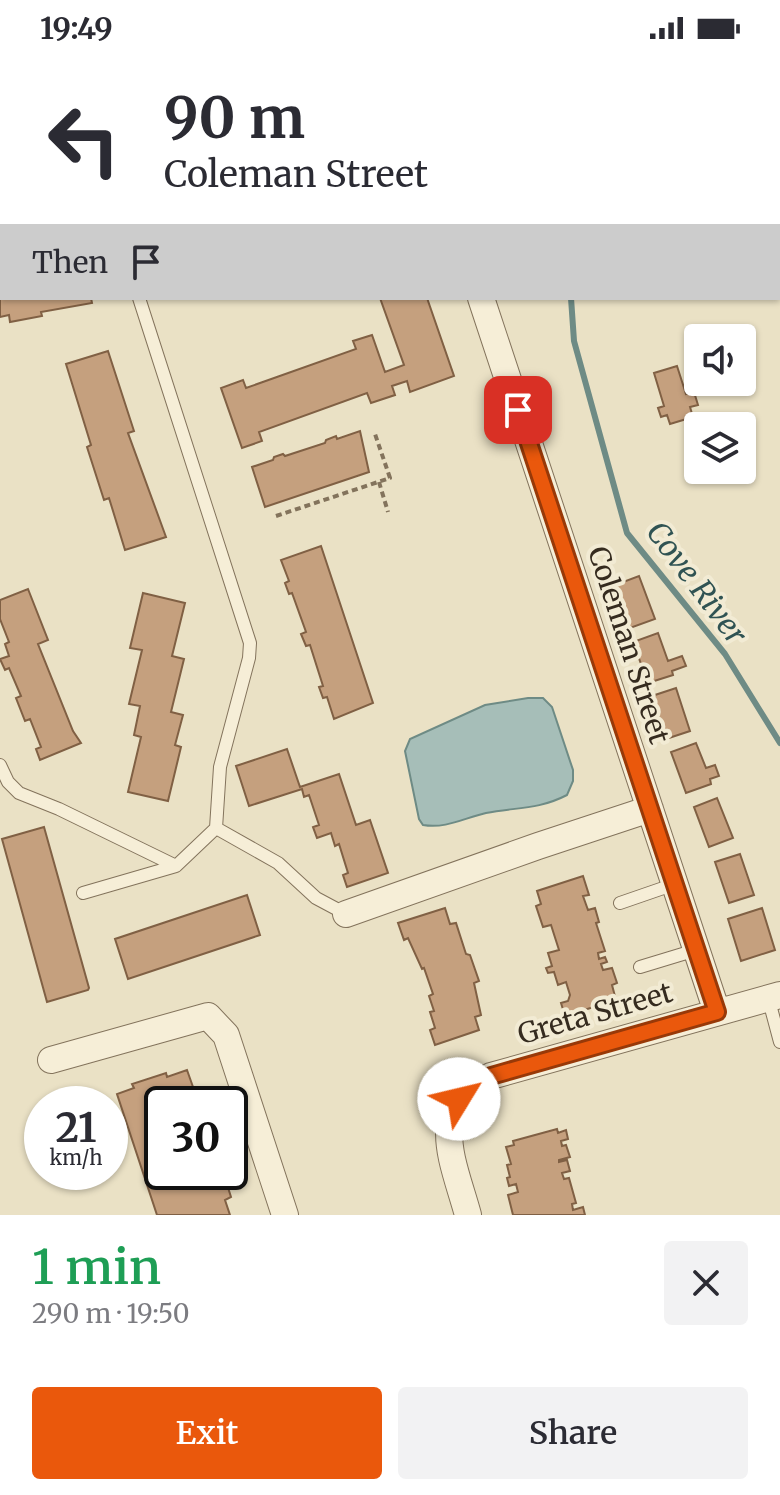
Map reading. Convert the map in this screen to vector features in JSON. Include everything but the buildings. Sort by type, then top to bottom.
[{"type":"street","name":"Coleman Street","points":[[482,300],[717,1012]]},
{"type":"street","points":[[346,914],[650,809]]},
{"type":"street","name":"Greta Street","points":[[468,1215],[448,1144],[448,1128],[451,1113],[469,1088],[491,1076],[774,996]]},
{"type":"street","points":[[51,1060],[208,1016],[226,1035],[285,1215]]},
{"type":"lane","points":[[83,893],[176,866],[216,828],[220,767],[249,658],[250,643],[140,300]]},
{"type":"lane","points":[[0,765],[8,782],[19,793],[176,866]]},
{"type":"lane","points":[[216,828],[278,863],[316,898],[346,914]]},
{"type":"lane","points":[[620,903],[675,884]]},
{"type":"lane","points":[[640,967],[696,950]]},
{"type":"lane","points":[[774,996],[780,1042]]},
{"type":"path","points":[[276,516],[390,478],[374,431]]},
{"type":"path","points":[[379,482],[388,512]]},
{"type":"water","points":[[543,698],[552,707],[573,770],[573,781],[567,795],[537,806],[486,813],[447,824],[423,825],[419,819],[405,751],[410,739],[485,705]]},
{"type":"waterway","name":"Cove River","points":[[571,300],[574,341],[627,533],[725,654],[780,743]]},
{"type":"route","points":[[459,1099],[469,1088],[491,1076],[717,1012],[518,410]]}]
